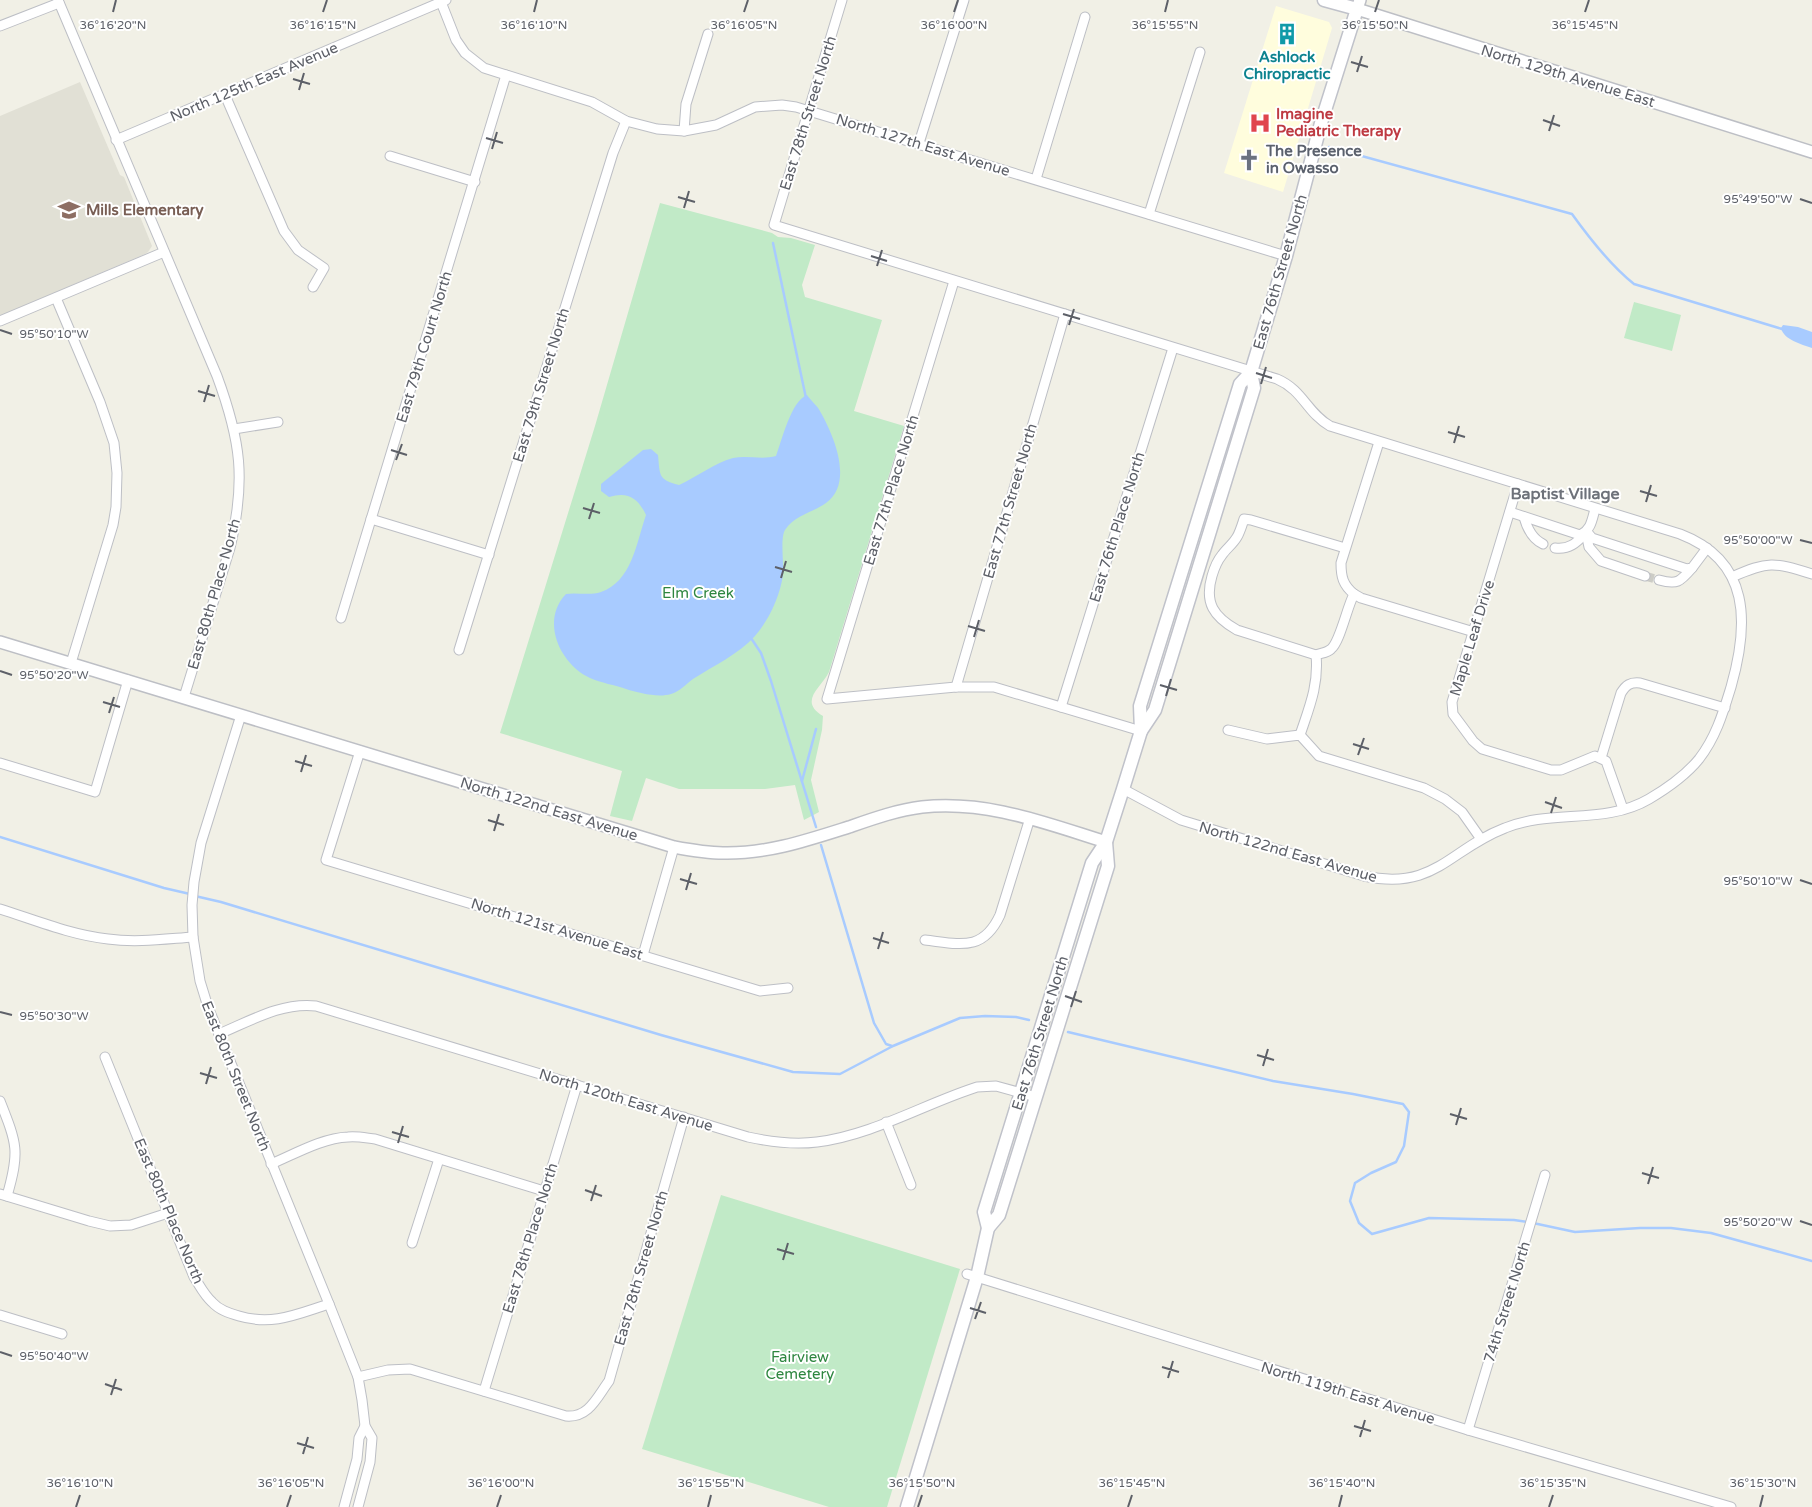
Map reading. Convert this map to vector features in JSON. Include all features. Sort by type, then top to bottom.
[{"type":"main road","name":"North 129th Avenue East","points":[[1324,0],[1359,5]]},
{"type":"main road","name":"East 76th Street North","points":[[988,1228],[984,1212],[1092,863],[1106,842],[1141,731],[1155,710],[1253,392],[1251,372],[1286,256],[1322,123],[1359,5]]},
{"type":"main road","name":"East 76th Street North","points":[[907,1507],[972,1276],[988,1228],[999,1216],[1108,866],[1106,842]]},
{"type":"street","name":"East 78th Street North","points":[[842,0],[774,226],[954,281]]},
{"type":"street","points":[[919,143],[964,0]]},
{"type":"street","name":"North 127th East Avenue","points":[[444,1],[456,40],[466,53],[484,68],[592,102],[626,121],[657,129],[684,131],[716,125],[755,107],[782,105],[809,110],[1286,256]]},
{"type":"street","name":"North 125th East Avenue","points":[[116,140],[444,1]]},
{"type":"street","points":[[0,26],[58,2]]},
{"type":"street","name":"East 80th Place North","points":[[58,2],[217,376],[234,430],[239,454],[238,505],[235,526],[184,697]]},
{"type":"street","name":"North 129th Avenue East","points":[[1359,5],[1812,152]]},
{"type":"street","points":[[1036,179],[1085,17]]},
{"type":"street","points":[[684,131],[683,120],[686,104],[708,34]]},
{"type":"street","points":[[1150,214],[1200,52]]},
{"type":"street","name":"East 79th Court North","points":[[341,618],[506,76]]},
{"type":"street","points":[[225,95],[284,231],[298,250],[324,268],[313,287]]},
{"type":"street","name":"East 79th Street North","points":[[459,650],[613,153],[626,121]]},
{"type":"street","points":[[390,156],[474,182]]},
{"type":"street","points":[[0,322],[164,252]]},
{"type":"street","points":[[954,281],[1286,383],[1302,396],[1320,421],[1330,426],[1680,534],[1695,540],[1707,548],[1724,564],[1732,577],[1766,564],[1788,567],[1812,574]]},
{"type":"street","name":"East 77th Place North","points":[[954,281],[827,699],[956,688]]},
{"type":"street","points":[[56,298],[109,425],[117,464],[116,507],[113,525],[71,663]]},
{"type":"street","name":"East 77th Street North","points":[[956,688],[1064,314]]},
{"type":"street","name":"East 76th Place North","points":[[1061,707],[1172,348]]},
{"type":"street","points":[[234,430],[278,422]]},
{"type":"street","points":[[1379,442],[1345,548],[1341,573],[1344,584],[1361,598],[1474,632]]},
{"type":"street","name":"Maple Leaf Drive","points":[[1518,484],[1451,706],[1453,714],[1482,750],[1551,770],[1561,770],[1595,756],[1601,758]]},
{"type":"street","points":[[1555,548],[1575,544],[1586,532],[1595,509]]},
{"type":"street","points":[[1510,512],[1580,535],[1586,532]]},
{"type":"street","points":[[1524,517],[1527,528],[1536,541],[1543,544]]},
{"type":"street","points":[[371,519],[489,555]]},
{"type":"street","points":[[1345,548],[1244,519],[1237,537],[1221,556],[1210,583],[1209,598],[1217,615],[1226,624],[1237,630],[1316,655],[1329,651],[1335,644],[1354,594]]},
{"type":"street","points":[[1586,532],[1592,538],[1687,569],[1692,568]]},
{"type":"street","points":[[1586,532],[1589,547],[1601,561],[1645,576]]},
{"type":"street","points":[[1659,580],[1672,584],[1678,582],[1692,568],[1707,548]]},
{"type":"street","name":"North 122nd East Avenue","points":[[1123,789],[1181,820],[1375,879],[1398,880],[1423,875],[1460,854],[1481,839],[1507,827],[1544,818],[1583,817],[1623,809],[1647,800],[1682,776],[1698,760],[1719,725],[1734,674],[1740,644],[1742,617],[1740,601],[1732,577]]},
{"type":"street","name":"North 122nd East Avenue","points":[[0,642],[674,847],[723,853],[777,848],[896,812],[920,807],[971,806],[991,808],[1030,818],[1106,842]]},
{"type":"street","points":[[1300,735],[1316,685],[1318,669],[1316,655]]},
{"type":"street","points":[[0,763],[95,792],[128,680]]},
{"type":"street","points":[[1623,809],[1606,761],[1601,758],[1621,693],[1625,686],[1632,682],[1640,683],[1725,708]]},
{"type":"street","points":[[956,688],[994,687],[1141,731]]},
{"type":"street","name":"East 80th Street North","points":[[241,715],[202,843],[193,897],[193,937],[200,981],[218,1034],[358,1377],[365,1426],[372,1438],[370,1462],[358,1507]]},
{"type":"street","points":[[1228,730],[1267,739],[1300,735]]},
{"type":"street","points":[[1300,735],[1319,756],[1424,788],[1445,799],[1462,812],[1481,839]]},
{"type":"street","name":"North 121st Avenue East","points":[[360,751],[326,860],[760,991],[788,988]]},
{"type":"street","points":[[925,940],[963,944],[980,940],[987,936],[995,926],[1000,915],[1030,818]]},
{"type":"street","points":[[643,955],[674,847]]},
{"type":"street","points":[[0,909],[87,935],[107,939],[145,940],[193,937]]},
{"type":"street","name":"North 120th East Avenue","points":[[218,1034],[286,1006],[316,1006],[748,1137],[784,1143],[816,1142],[860,1132],[977,1087],[996,1086],[1036,1097]]},
{"type":"street","name":"East 80th Place North","points":[[105,1057],[194,1277],[212,1303],[221,1310],[253,1320],[274,1320],[329,1304]]},
{"type":"street","name":"East 78th Place North","points":[[484,1391],[577,1084]]},
{"type":"street","points":[[0,1101],[16,1143],[16,1164],[3,1195],[110,1226],[131,1225],[168,1212]]},
{"type":"street","name":"East 78th Street North","points":[[484,1391],[566,1416],[579,1416],[585,1413],[609,1381],[684,1117]]},
{"type":"street","points":[[886,1122],[911,1186]]},
{"type":"street","points":[[271,1164],[327,1141],[348,1137],[375,1139],[544,1191]]},
{"type":"street","points":[[412,1243],[439,1159]]},
{"type":"street","name":"74th Street North","points":[[1468,1430],[1545,1174]]},
{"type":"street","name":"North 119th East Avenue","points":[[972,1276],[1468,1430],[1731,1507]]},
{"type":"street","points":[[0,1315],[62,1334]]},
{"type":"street","points":[[358,1377],[388,1370],[410,1370],[484,1391]]},
{"type":"street","name":"East 80th Street North","points":[[344,1507],[357,1459],[359,1438],[365,1426]]},
{"type":"shaded area","points":[[1276,6],[1329,22],[1332,28],[1283,192],[1224,173]]},
{"type":"shaded area","name":"Mills Elementary","points":[[80,82],[120,175],[124,177],[152,246],[145,254],[0,316],[0,116]]},
{"type":"green space","name":"Elm Creek","points":[[660,203],[772,233],[778,237],[791,238],[815,245],[802,285],[805,297],[882,320],[854,411],[904,426],[829,672],[812,700],[812,705],[823,716],[822,730],[811,780],[819,812],[804,820],[795,785],[765,789],[679,789],[646,778],[632,821],[610,816],[622,771],[500,733],[595,426]]},
{"type":"green space","points":[[1634,302],[1681,315],[1672,351],[1624,338]]},
{"type":"green space","name":"Fairview Cemetery","points":[[721,1195],[960,1269],[887,1507],[829,1507],[642,1449]]},
{"type":"water","points":[[1783,325],[1798,327],[1812,332],[1812,348],[1789,339],[1781,328]]},
{"type":"water","points":[[807,395],[820,410],[836,446],[839,459],[839,484],[834,494],[826,503],[794,521],[785,530],[782,545],[783,575],[777,599],[760,630],[734,654],[693,679],[677,692],[671,694],[660,695],[631,691],[594,680],[579,671],[570,663],[557,641],[554,629],[558,605],[566,594],[601,592],[611,587],[620,579],[636,549],[646,515],[640,504],[632,497],[616,495],[609,497],[601,491],[601,484],[643,450],[651,449],[658,455],[661,476],[667,481],[679,485],[719,463],[733,458],[776,456],[784,431],[796,405]]},
{"type":"waterway","points":[[1329,147],[1572,214],[1593,242],[1625,277],[1634,284],[1782,329]]},
{"type":"waterway","points":[[773,243],[806,398]]},
{"type":"waterway","points":[[751,638],[761,653],[771,681],[816,827]]},
{"type":"waterway","points":[[802,781],[816,729]]},
{"type":"waterway","points":[[0,837],[164,888],[190,894]]},
{"type":"waterway","points":[[821,845],[874,1023],[886,1044],[892,1046]]},
{"type":"waterway","points":[[195,896],[221,902],[661,1035],[793,1072],[840,1074],[893,1046],[960,1018],[985,1016],[1016,1017],[1029,1020]]},
{"type":"waterway","points":[[1068,1032],[1273,1081],[1403,1104],[1409,1112],[1404,1146],[1396,1162],[1371,1173],[1355,1183],[1350,1201],[1359,1223],[1372,1234],[1429,1218],[1527,1222]]},
{"type":"waterway","points":[[1533,1223],[1575,1232],[1671,1228],[1711,1233],[1812,1261]]},
{"type":"tunnel","points":[[1645,576],[1659,580]]},
{"type":"place","name":"Ashlock Chiropractic","points":[[1287,34]]},
{"type":"place","name":"Imagine Pediatric Therapy","points":[[1260,123]]},
{"type":"place","name":"The Presence in Owasso","points":[[1249,160]]},
{"type":"place","name":"Mills Elementary","points":[[69,210]]},
{"type":"district","name":"Baptist Village","points":[[1565,494]]}]
